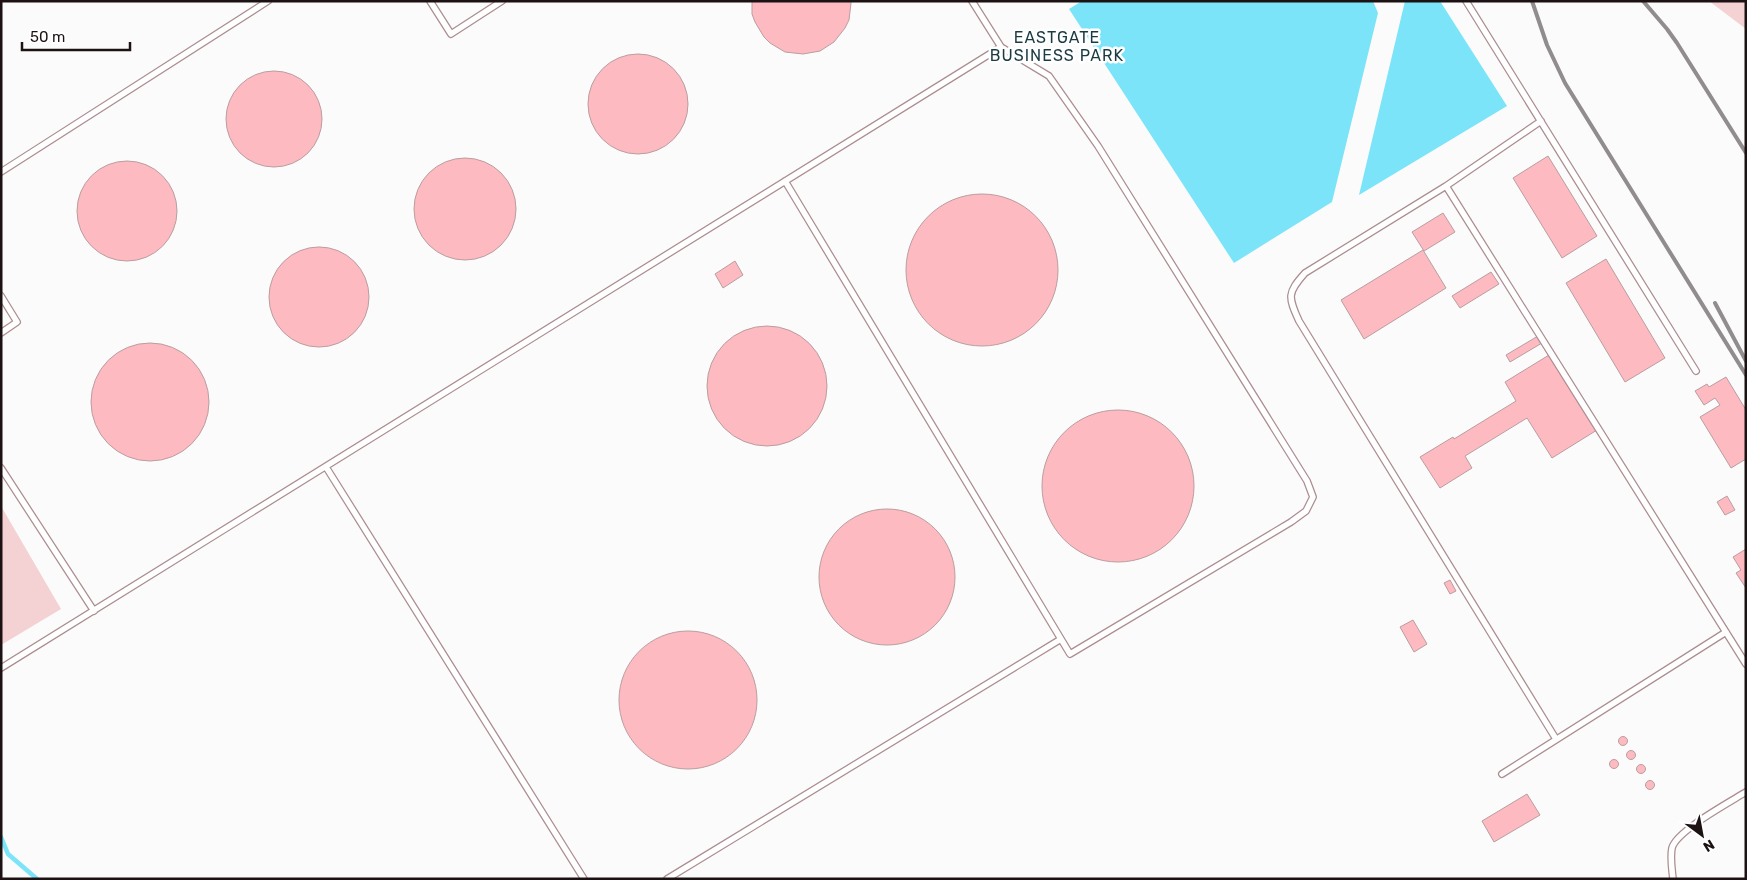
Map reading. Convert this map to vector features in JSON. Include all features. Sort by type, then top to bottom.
[{"type":"lane","points":[[1,172],[268,1]]},
{"type":"lane","points":[[430,1],[451,34],[502,1]]},
{"type":"lane","points":[[785,181],[1070,654],[1291,522],[1306,511],[1313,497],[1308,481],[1093,139],[1049,76],[1001,47],[972,1]]},
{"type":"lane","points":[[1466,1],[1696,371]]},
{"type":"lane","points":[[1,668],[1001,47]]},
{"type":"lane","points":[[1541,121],[1446,186],[1305,273],[1294,285],[1290,300],[1299,321],[1556,739]]},
{"type":"lane","points":[[1446,186],[1746,664]]},
{"type":"lane","points":[[1,296],[17,322],[1,333]]},
{"type":"lane","points":[[326,467],[584,879]]},
{"type":"lane","points":[[1,468],[94,611]]},
{"type":"lane","points":[[1502,774],[1726,632]]},
{"type":"lane","points":[[667,879],[1062,639]]},
{"type":"lane","points":[[1673,879],[1673,846],[1687,829],[1746,792]]},
{"type":"shaded area","points":[[1709,1],[1746,1],[1746,29]]},
{"type":"shaded area","points":[[1,506],[61,609],[1,645]]},
{"type":"water","points":[[1082,1],[1373,1],[1378,13],[1332,202],[1234,263],[1069,9]]},
{"type":"water","points":[[1405,1],[1440,1],[1507,106],[1359,195]]},
{"type":"building","points":[[752,1],[851,1],[851,3],[849,20],[834,42],[820,51],[803,54],[785,52],[764,37],[752,14]]},
{"type":"building","points":[[638,54],[657,58],[673,69],[684,85],[688,104],[684,123],[673,139],[657,150],[638,154],[619,150],[603,139],[592,123],[588,104],[592,85],[603,69],[619,58]]},
{"type":"building","points":[[274,71],[292,75],[308,85],[318,101],[322,119],[318,137],[308,153],[292,163],[274,167],[256,163],[240,153],[230,137],[226,119],[230,101],[240,85],[256,75]]},
{"type":"building","points":[[1548,156],[1597,236],[1562,258],[1513,178]]},
{"type":"building","points":[[465,158],[485,162],[501,173],[512,189],[516,209],[512,229],[501,245],[485,256],[465,260],[445,256],[429,245],[418,229],[414,209],[418,189],[429,173],[445,162]]},
{"type":"building","points":[[127,161],[146,165],[162,176],[173,192],[177,211],[173,230],[162,246],[146,257],[127,261],[108,257],[92,246],[81,230],[77,211],[81,192],[92,176],[108,165]]},
{"type":"building","points":[[982,194],[1011,200],[1024,207],[1035,217],[1045,228],[1052,241],[1058,270],[1052,299],[1045,312],[1035,323],[1024,333],[1011,340],[982,346],[953,340],[940,333],[929,323],[919,312],[912,299],[906,270],[912,241],[919,228],[929,217],[940,207],[953,200]]},
{"type":"building","points":[[1443,213],[1455,232],[1424,251],[1412,232]]},
{"type":"building","points":[[319,247],[329,248],[347,255],[361,269],[368,287],[368,307],[361,325],[347,339],[329,346],[319,347],[309,346],[291,339],[277,325],[270,307],[269,297],[270,287],[277,269],[291,255],[309,248]]},
{"type":"building","points":[[1423,250],[1446,288],[1364,339],[1341,300]]},
{"type":"building","points":[[1606,259],[1665,358],[1625,382],[1566,283]]},
{"type":"building","points":[[735,261],[743,275],[723,288],[715,274]]},
{"type":"building","points":[[1491,272],[1499,284],[1460,308],[1452,296]]},
{"type":"building","points":[[767,326],[779,327],[790,331],[800,336],[809,344],[817,353],[822,363],[826,374],[826,398],[822,409],[817,419],[809,428],[800,436],[790,441],[779,445],[767,446],[755,445],[744,441],[734,436],[725,428],[717,419],[712,409],[708,398],[707,386],[708,374],[712,363],[717,353],[725,344],[734,336],[744,331],[755,327]]},
{"type":"building","points":[[1538,336],[1542,343],[1510,362],[1506,355]]},
{"type":"building","points":[[150,343],[173,347],[192,360],[205,379],[209,402],[205,425],[192,444],[173,457],[150,461],[127,457],[108,444],[95,425],[91,402],[95,379],[108,360],[127,347]]},
{"type":"building","points":[[1549,355],[1597,430],[1552,458],[1527,418],[1465,456],[1472,468],[1440,488],[1420,457],[1453,437],[1454,439],[1516,401],[1505,382]]},
{"type":"building","points":[[1726,377],[1746,410],[1746,459],[1731,468],[1700,417],[1720,405],[1715,398],[1704,405],[1695,391],[1707,384],[1709,387]]},
{"type":"building","points":[[1118,410],[1133,411],[1147,416],[1172,432],[1188,457],[1193,471],[1193,501],[1188,515],[1172,540],[1147,556],[1133,561],[1118,562],[1103,561],[1089,556],[1064,540],[1048,515],[1043,501],[1042,486],[1043,471],[1048,457],[1064,432],[1089,416],[1103,411]]},
{"type":"building","points":[[1727,496],[1735,510],[1725,515],[1717,502]]},
{"type":"building","points":[[887,509],[913,514],[925,520],[935,529],[944,539],[950,551],[955,577],[950,603],[944,615],[935,625],[925,634],[913,640],[887,645],[861,640],[849,634],[839,625],[830,615],[824,603],[819,577],[824,551],[830,539],[839,529],[849,520],[861,514]]},
{"type":"building","points":[[1746,549],[1746,588],[1736,573],[1741,570],[1733,557]]},
{"type":"building","points":[[1450,580],[1456,591],[1450,594],[1444,583]]},
{"type":"building","points":[[1413,620],[1427,644],[1414,652],[1400,627]]},
{"type":"building","points":[[688,631],[714,636],[737,651],[752,674],[757,700],[752,726],[737,749],[714,764],[688,769],[662,764],[639,749],[624,726],[619,700],[624,674],[639,651],[662,636]]},
{"type":"building","points":[[1623,736],[1628,741],[1623,746],[1618,741]]},
{"type":"building","points":[[1631,750],[1636,755],[1631,760],[1626,755]]},
{"type":"building","points":[[1614,759],[1619,764],[1614,769],[1609,764]]},
{"type":"building","points":[[1641,764],[1646,769],[1641,774],[1636,769]]},
{"type":"building","points":[[1650,780],[1655,785],[1650,790],[1645,785]]},
{"type":"building","points":[[1527,794],[1540,815],[1494,842],[1482,821]]},
{"type":"waterway","points":[[1,837],[8,854],[37,879]]},
{"type":"railway","points":[[1532,1],[1547,45],[1565,83],[1746,375]]},
{"type":"railway","points":[[1643,1],[1677,43],[1746,153]]},
{"type":"railway","points":[[1715,303],[1746,361]]},
{"type":"district","name":"EASTGATE BUSINESS PARK","points":[[1057,46]]}]
